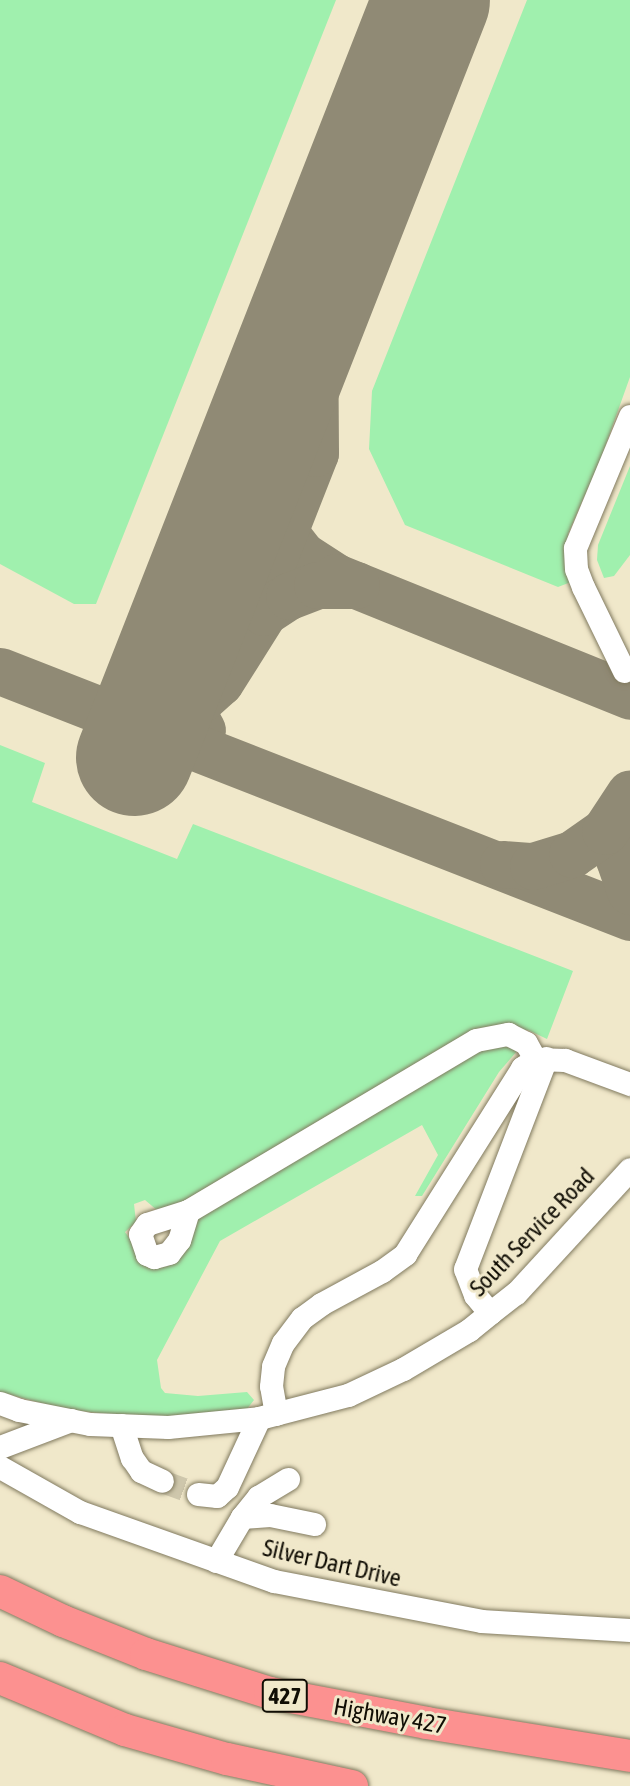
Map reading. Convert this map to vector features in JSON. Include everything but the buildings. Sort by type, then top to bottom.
[{"type":"highway","name":"Highway 427","points":[[0,1591],[63,1621],[209,1675],[270,1693],[427,1723],[630,1756]]},
{"type":"highway","points":[[0,1678],[125,1730],[246,1786]]},
{"type":"highway","points":[[427,1723],[630,1740]]},
{"type":"highway","points":[[125,1730],[227,1759],[352,1786]]},
{"type":"street","points":[[624,671],[583,587],[576,569],[575,548],[630,416]]},
{"type":"street","points":[[188,1211],[476,1040],[508,1034],[526,1043],[541,1058]]},
{"type":"street","points":[[198,1494],[217,1496],[227,1487],[267,1416],[273,1366],[283,1343],[302,1318],[321,1304],[382,1271],[405,1254],[522,1068],[541,1058],[565,1060],[630,1084]]},
{"type":"street","points":[[490,1313],[475,1295],[466,1269],[541,1058]]},
{"type":"street","name":"South Service Road","points":[[10,1407],[71,1420],[168,1427],[267,1416],[359,1390],[458,1337],[516,1293],[630,1169]]},
{"type":"street","name":"South Service Road","points":[[6,1445],[25,1434],[29,1427],[10,1407]]},
{"type":"street","name":"South Service Road","points":[[6,1445],[71,1420]]},
{"type":"street","points":[[121,1425],[132,1458],[141,1471],[162,1481]]},
{"type":"street","name":"Silver Dart Drive","points":[[0,1467],[80,1512],[274,1581],[481,1621],[630,1630]]},
{"type":"street","points":[[216,1560],[242,1517],[258,1497],[288,1479]]},
{"type":"street","points":[[242,1517],[270,1515],[314,1524]]},
{"type":"green space","points":[[0,0],[336,0],[96,604],[74,604],[0,564]]},
{"type":"green space","points":[[527,0],[630,0],[630,377],[601,458],[568,534],[571,582],[558,587],[405,525],[369,449],[372,391]]},
{"type":"green space","points":[[630,466],[630,555],[614,576],[604,578],[597,560],[598,545]]},
{"type":"green space","points":[[0,745],[45,763],[32,802],[177,859],[193,824],[573,971],[547,1039],[528,1030],[499,1030],[197,1200],[158,1211],[145,1200],[134,1204],[136,1222],[125,1232],[142,1256],[167,1262],[196,1219],[463,1054],[502,1040],[518,1050],[499,1072],[422,1196],[415,1196],[438,1155],[422,1125],[220,1241],[157,1360],[161,1388],[165,1393],[198,1396],[247,1392],[254,1400],[247,1409],[183,1417],[134,1417],[64,1409],[0,1392]]},
{"type":"taxiway","points":[[235,657],[315,453],[314,296]]},
{"type":"taxiway","points":[[269,411],[262,462],[265,489],[277,523],[302,555],[336,577],[630,696]]},
{"type":"taxiway","points":[[120,715],[166,714],[202,698],[220,682],[264,612],[289,596],[317,585],[356,585]]},
{"type":"taxiway","points":[[177,645],[182,694],[202,730]]},
{"type":"taxiway","points":[[0,671],[630,917]]},
{"type":"taxiway","points":[[503,864],[533,866],[572,854],[605,831],[630,793]]},
{"type":"taxiway","points":[[628,798],[619,828],[619,859],[630,891]]},
{"type":"runway","points":[[134,757],[431,0]]},
{"type":"tunnel","points":[[162,1481],[198,1494]]}]
